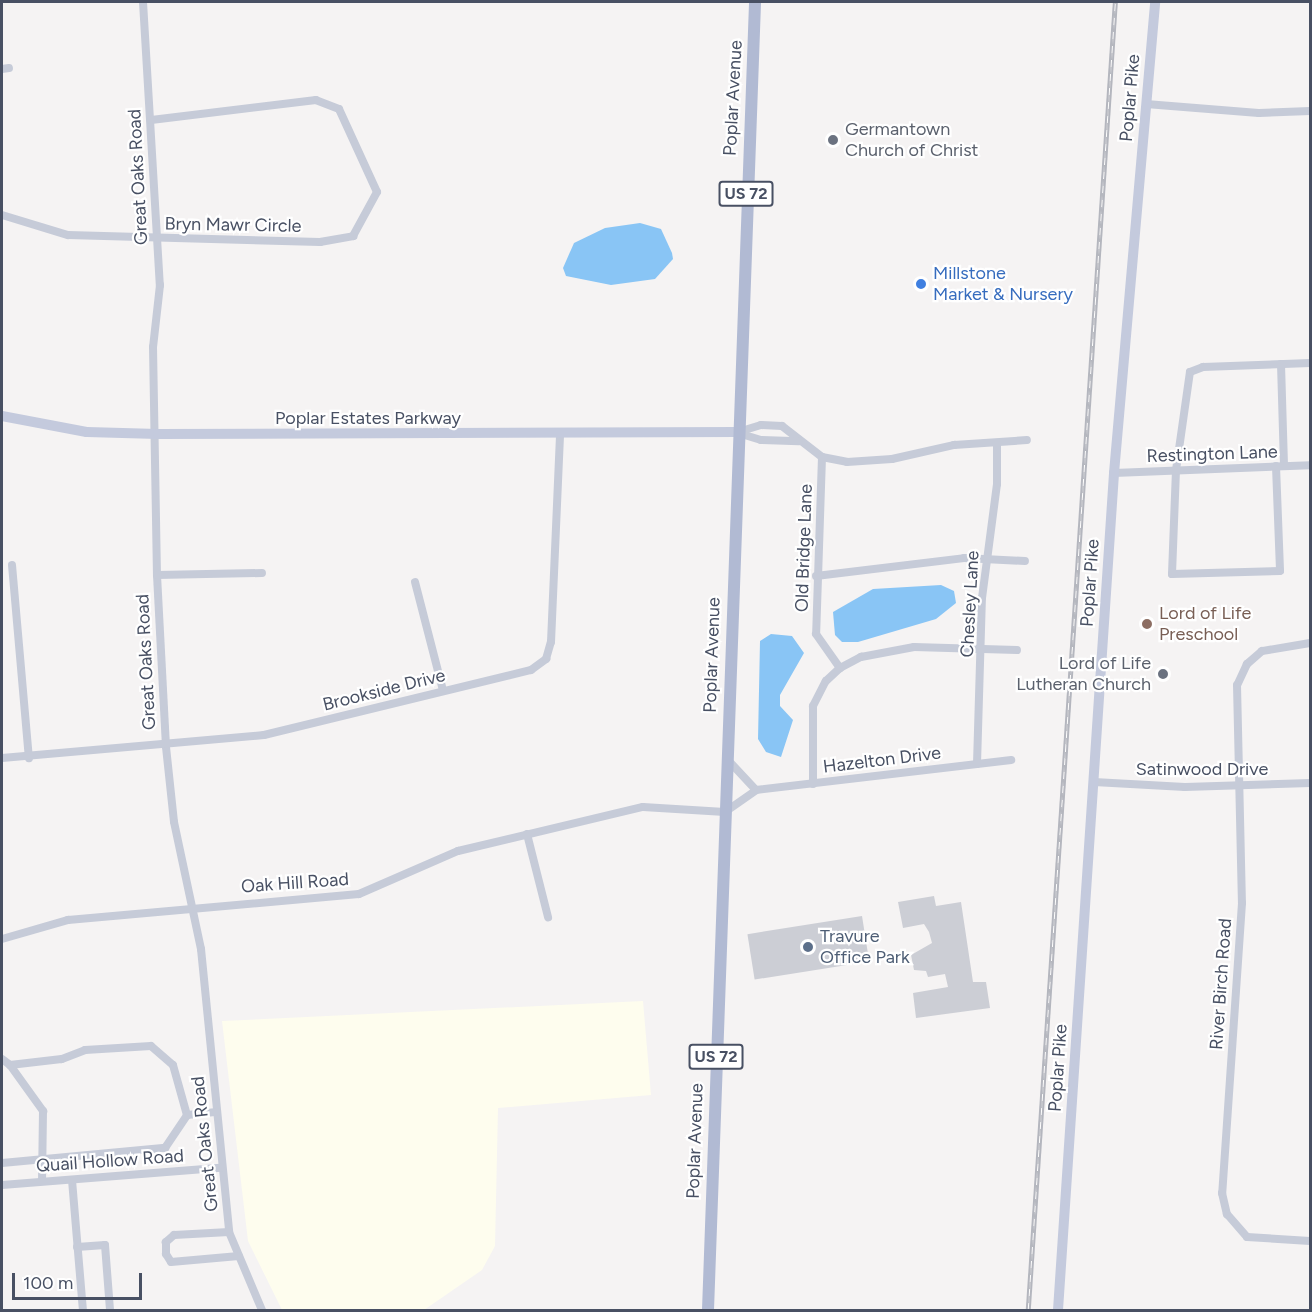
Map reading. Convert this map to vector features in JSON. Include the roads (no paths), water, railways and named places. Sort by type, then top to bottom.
[{"type":"main road","name":"Poplar Avenue","points":[[708,1311],[737,432],[755,2]]},
{"type":"main road","name":"Poplar Pike","points":[[1058,1311],[1114,473],[1155,2]]},
{"type":"main road","name":"Poplar Estates Parkway","points":[[2,416],[87,432],[158,434],[560,435],[737,432]]},
{"type":"street","name":"Great Oaks Road","points":[[143,2],[160,285],[153,347],[158,434],[157,575],[166,747],[174,822],[192,906],[217,1112],[220,1168],[230,1232],[261,1311]]},
{"type":"street","name":"Bryn Mawr Circle","points":[[2,216],[68,235],[320,242],[357,233],[377,192],[339,109],[316,100],[151,120]]},
{"type":"street","points":[[1146,104],[1259,113],[1311,111]]},
{"type":"street","points":[[1281,364],[1280,571],[1172,574],[1176,470],[1186,380],[1196,368],[1281,364],[1311,363]]},
{"type":"street","points":[[737,432],[774,425],[822,458],[868,461],[954,445],[997,445],[1028,440]]},
{"type":"street","points":[[737,432],[761,440],[800,442]]},
{"type":"street","name":"Brookside Drive","points":[[2,758],[29,758],[166,747],[264,735],[531,670],[546,659],[551,642],[560,435]]},
{"type":"street","name":"Chesley Lane","points":[[977,764],[985,559],[998,484],[997,445]]},
{"type":"street","name":"Old Bridge Lane","points":[[822,458],[816,576],[816,634],[840,668]]},
{"type":"street","name":"Restington Lane","points":[[1114,473],[1311,465]]},
{"type":"street","points":[[816,576],[985,559],[1025,561]]},
{"type":"street","points":[[12,565],[29,758]]},
{"type":"street","points":[[157,575],[262,573]]},
{"type":"street","points":[[415,582],[443,690]]},
{"type":"street","name":"River Birch Road","points":[[1311,644],[1269,648],[1247,664],[1236,692],[1242,903],[1224,1203],[1233,1224],[1247,1236],[1311,1240]]},
{"type":"street","points":[[813,784],[813,706],[826,681],[840,668],[861,657],[914,647],[981,647],[1017,650]]},
{"type":"street","points":[[727,759],[756,790]]},
{"type":"street","name":"Hazelton Drive","points":[[725,812],[756,790],[1011,760]]},
{"type":"street","name":"Satinwood Drive","points":[[1094,782],[1240,786],[1311,783]]},
{"type":"street","name":"Oak Hill Road","points":[[2,939],[68,920],[192,906],[359,894],[423,863],[527,834],[643,807],[725,812]]},
{"type":"street","points":[[527,834],[548,917]]},
{"type":"street","points":[[2,1163],[165,1148],[187,1115],[173,1065],[151,1046],[86,1050],[62,1059],[10,1065]]},
{"type":"street","points":[[2,1059],[10,1065],[43,1111],[45,1158],[42,1181]]},
{"type":"street","points":[[187,1115],[217,1112]]},
{"type":"street","name":"Quail Hollow Road","points":[[2,1185],[220,1168]]},
{"type":"street","points":[[72,1180],[83,1311]]},
{"type":"street","points":[[230,1232],[174,1235],[166,1242],[166,1254],[171,1262],[239,1256]]},
{"type":"street","points":[[77,1247],[105,1245],[110,1311]]},
{"type":"water","points":[[640,223],[661,229],[672,253],[673,259],[655,279],[611,285],[566,276],[563,268],[574,243],[605,228]]},
{"type":"water","points":[[941,585],[954,591],[956,603],[936,619],[858,642],[842,642],[835,635],[833,612],[873,589]]},
{"type":"water","points":[[771,634],[792,636],[804,653],[780,695],[780,706],[793,720],[781,757],[766,752],[758,739],[760,641]]},
{"type":"railway","points":[[1028,1310],[1115,2]]},
{"type":"place","name":"Germantown Church of Christ","points":[[833,140]]},
{"type":"place","name":"Millstone Market & Nursery","points":[[921,284]]},
{"type":"place","name":"Lord of Life Preschool","points":[[1147,624]]},
{"type":"place","name":"Lord of Life Lutheran Church","points":[[1163,674]]},
{"type":"place","name":"Travure Office Park","points":[[808,947]]}]
